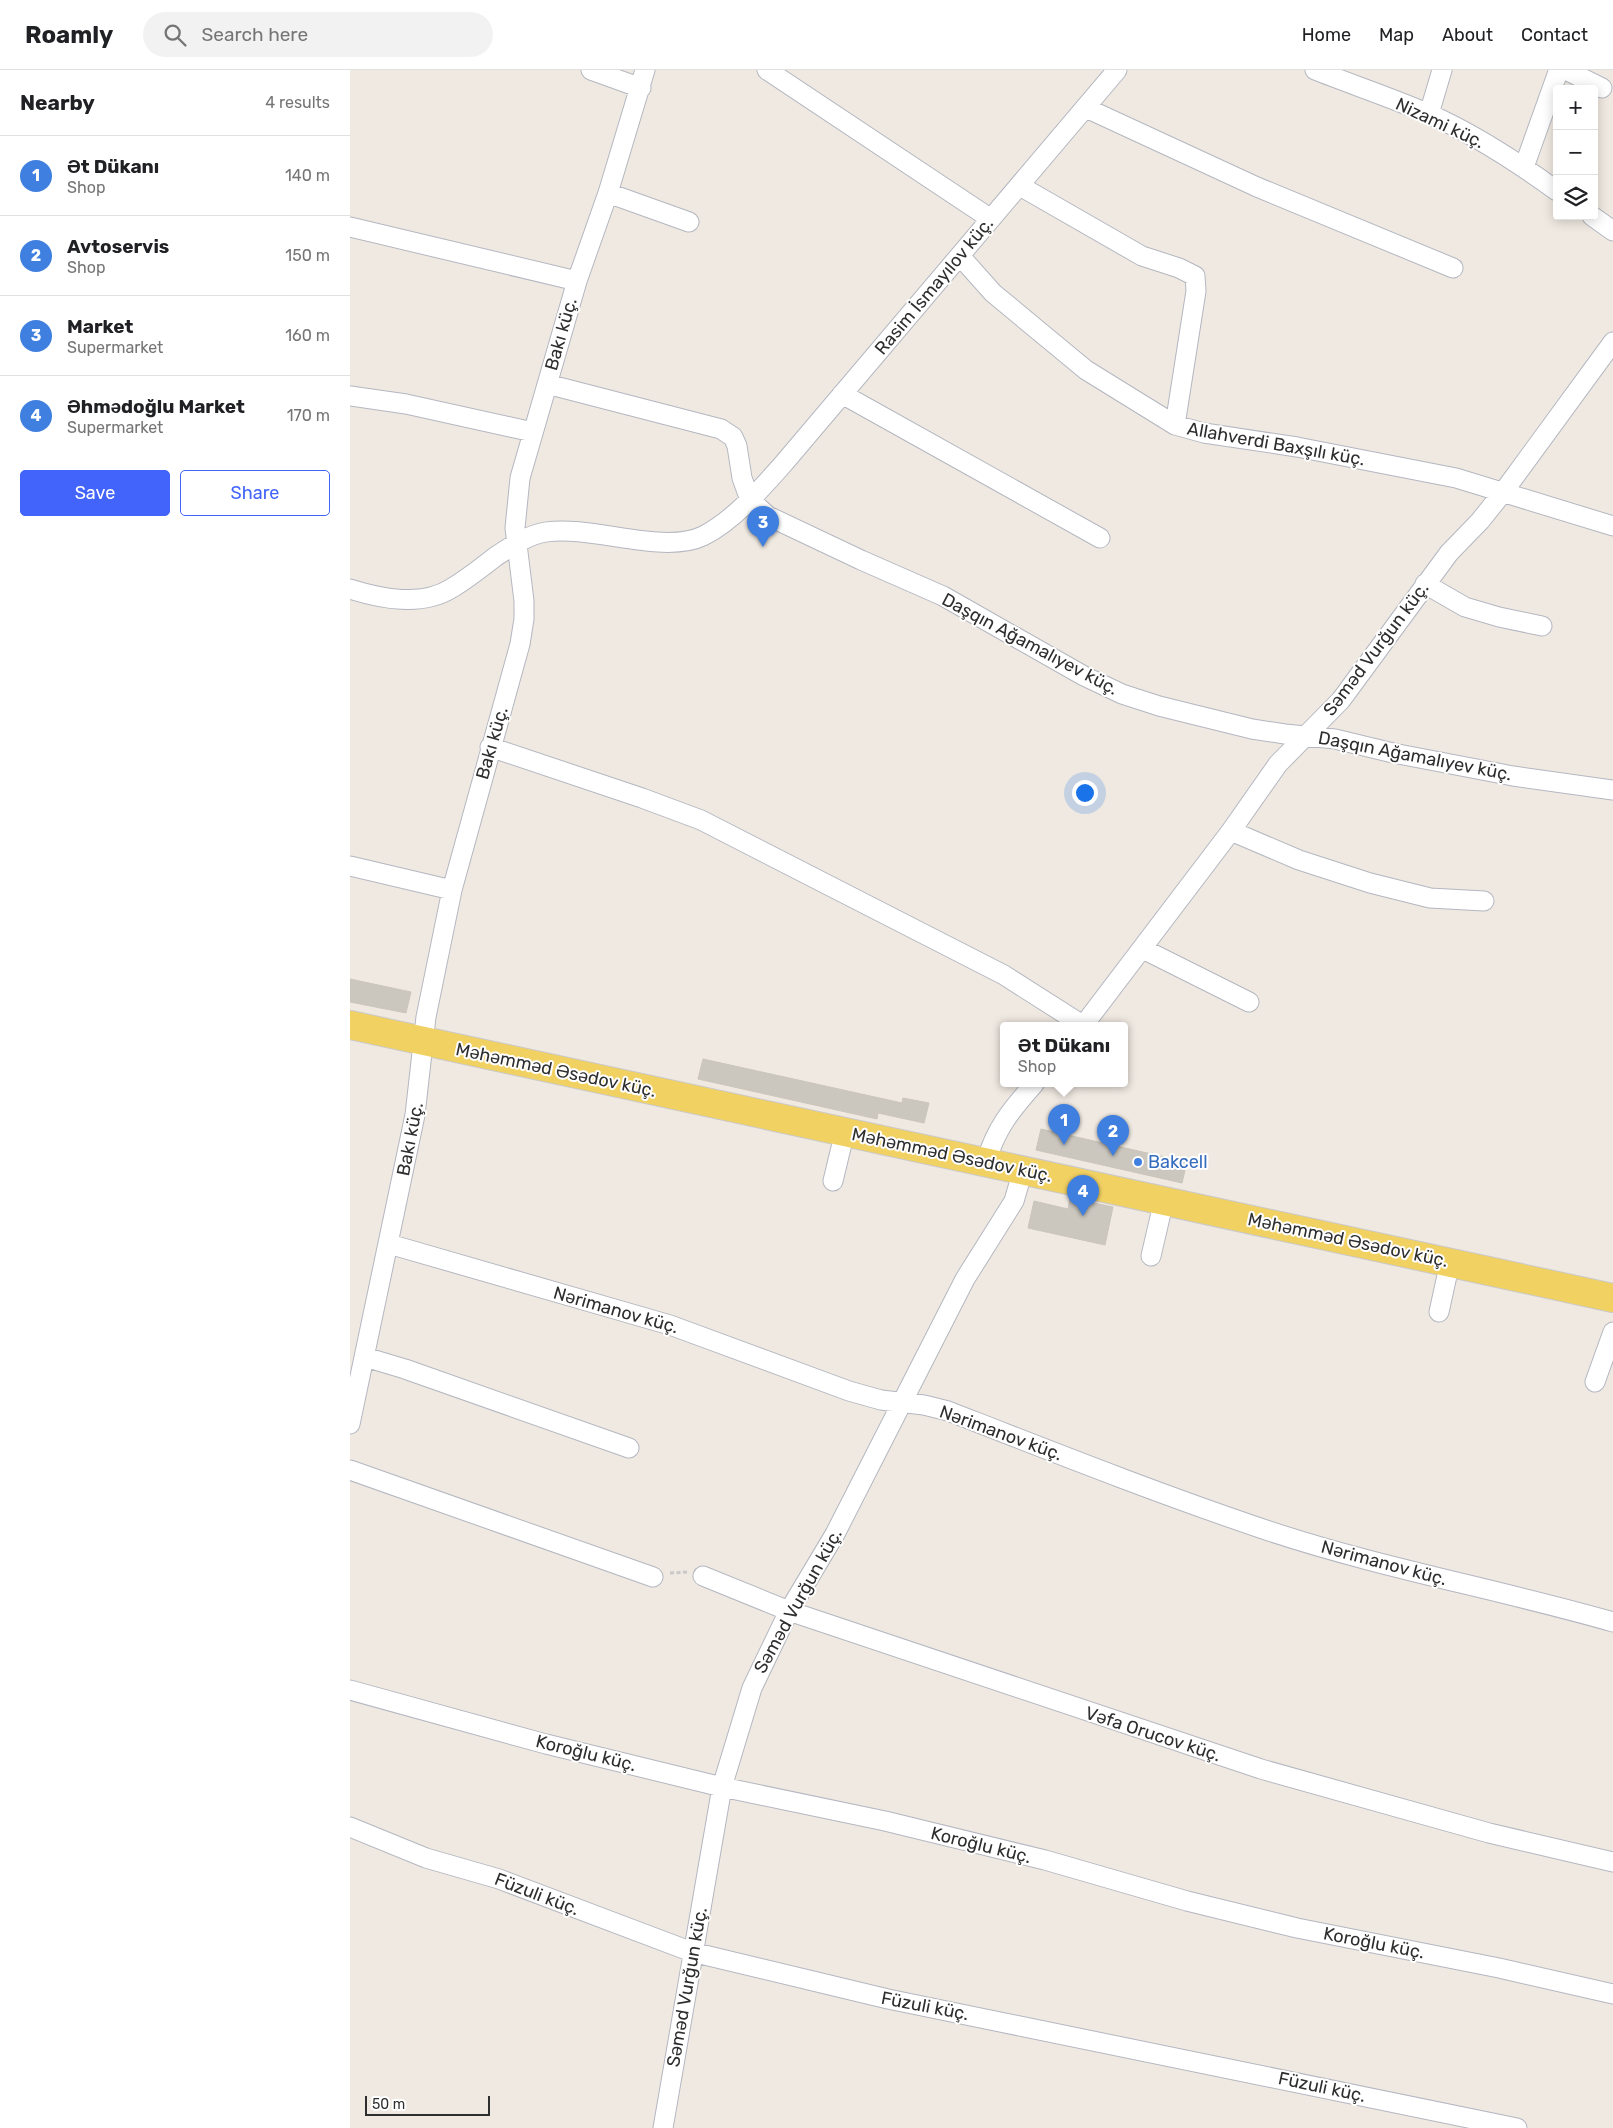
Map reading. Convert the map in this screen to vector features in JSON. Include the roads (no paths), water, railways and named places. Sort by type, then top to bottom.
[{"type":"main road","name":"Məhəmməd Əsədov küç.","points":[[350,1025],[1613,1298]]},
{"type":"street","points":[[591,70],[643,79]]},
{"type":"street","points":[[767,70],[991,220]]},
{"type":"street","name":"Rasim İsmayılov küç.","points":[[350,589],[392,598],[420,600],[451,589],[516,543],[544,532],[579,531],[649,541],[684,542],[702,536],[720,524],[750,500],[784,463],[1117,70]]},
{"type":"street","name":"Nizami küç.","points":[[1315,70],[1429,114],[1464,131],[1524,167],[1553,187]]},
{"type":"street","points":[[1429,114],[1442,70]]},
{"type":"street","points":[[1524,167],[1558,72],[1562,70]]},
{"type":"street","points":[[1566,70],[1602,88]]},
{"type":"street","name":"Bakı küç.","points":[[350,1424],[416,1115],[432,985],[452,890],[520,644],[524,619],[523,591],[516,543],[516,502],[520,478],[577,281],[608,193],[643,79]]},
{"type":"street","points":[[1086,108],[1257,187],[1453,268]]},
{"type":"street","points":[[1020,186],[1142,256],[1179,268],[1195,276],[1196,291],[1175,425]]},
{"type":"street","points":[[608,193],[689,222]]},
{"type":"street","points":[[1598,220],[1613,231]]},
{"type":"street","points":[[350,227],[577,281]]},
{"type":"street","name":"Allahverdi Baxşılı küç.","points":[[960,256],[993,293],[1086,370],[1175,425],[1204,434],[1297,447],[1404,466],[1456,478],[1613,526]]},
{"type":"street","name":"Səməd Vurğun küç.","points":[[1087,1022],[1231,831],[1278,764],[1308,736],[1341,700],[1449,553],[1480,521],[1504,492],[1613,342]]},
{"type":"street","name":"Daşqın Ağamalıyev küç.","points":[[547,384],[721,428],[733,437],[737,446],[742,478],[750,500],[768,516],[943,596],[1084,676],[1122,694],[1160,706],[1252,729],[1335,739],[1393,753],[1513,776],[1613,790]]},
{"type":"street","points":[[842,394],[1100,538]]},
{"type":"street","points":[[350,396],[406,404],[533,432]]},
{"type":"street","points":[[1425,584],[1465,607],[1499,617],[1542,626]]},
{"type":"street","points":[[490,748],[642,798],[701,820],[1004,975],[1078,1022]]},
{"type":"street","points":[[1231,831],[1299,860],[1370,883],[1430,898],[1484,901]]},
{"type":"street","points":[[350,866],[452,890]]},
{"type":"street","points":[[1143,949],[1249,1002]]},
{"type":"street","points":[[986,1162],[998,1130],[1006,1116],[1031,1087]]},
{"type":"street","points":[[833,1181],[845,1131]]},
{"type":"street","name":"Səməd Vurğun küç.","points":[[663,2128],[722,1787],[752,1688],[789,1612],[835,1534],[903,1402],[935,1334],[965,1279],[1014,1201],[1023,1170]]},
{"type":"street","points":[[1151,1256],[1164,1200]]},
{"type":"street","name":"Nərimanov küç.","points":[[389,1244],[670,1325],[850,1391],[881,1400],[924,1405],[948,1411],[1092,1467],[1266,1530],[1405,1571],[1613,1622]]},
{"type":"street","points":[[1439,1312],[1450,1262]]},
{"type":"street","points":[[1594,1382],[1613,1332]]},
{"type":"street","points":[[365,1357],[405,1369],[629,1448]]},
{"type":"street","points":[[350,1470],[653,1577]]},
{"type":"street","name":"Vəfa Orucov küç.","points":[[703,1576],[789,1612],[1261,1769],[1489,1833],[1613,1862]]},
{"type":"street","name":"Koroğlu küç.","points":[[350,1690],[546,1744],[722,1787],[885,1821],[1045,1860],[1187,1901],[1298,1928],[1499,1968],[1613,1994]]},
{"type":"street","name":"Füzuli küç.","points":[[350,1827],[426,1858],[499,1879],[692,1952],[888,1999],[1517,2128]]},
{"type":"place","name":"Market","points":[[763,547]]},
{"type":"place","name":"Ət Dükanı","points":[[1064,1145]]},
{"type":"place","name":"Avtoservis","points":[[1113,1156]]},
{"type":"place","name":"Bakcell","points":[[1138,1162]]},
{"type":"place","name":"Əhmədoğlu Market","points":[[1083,1216]]}]
